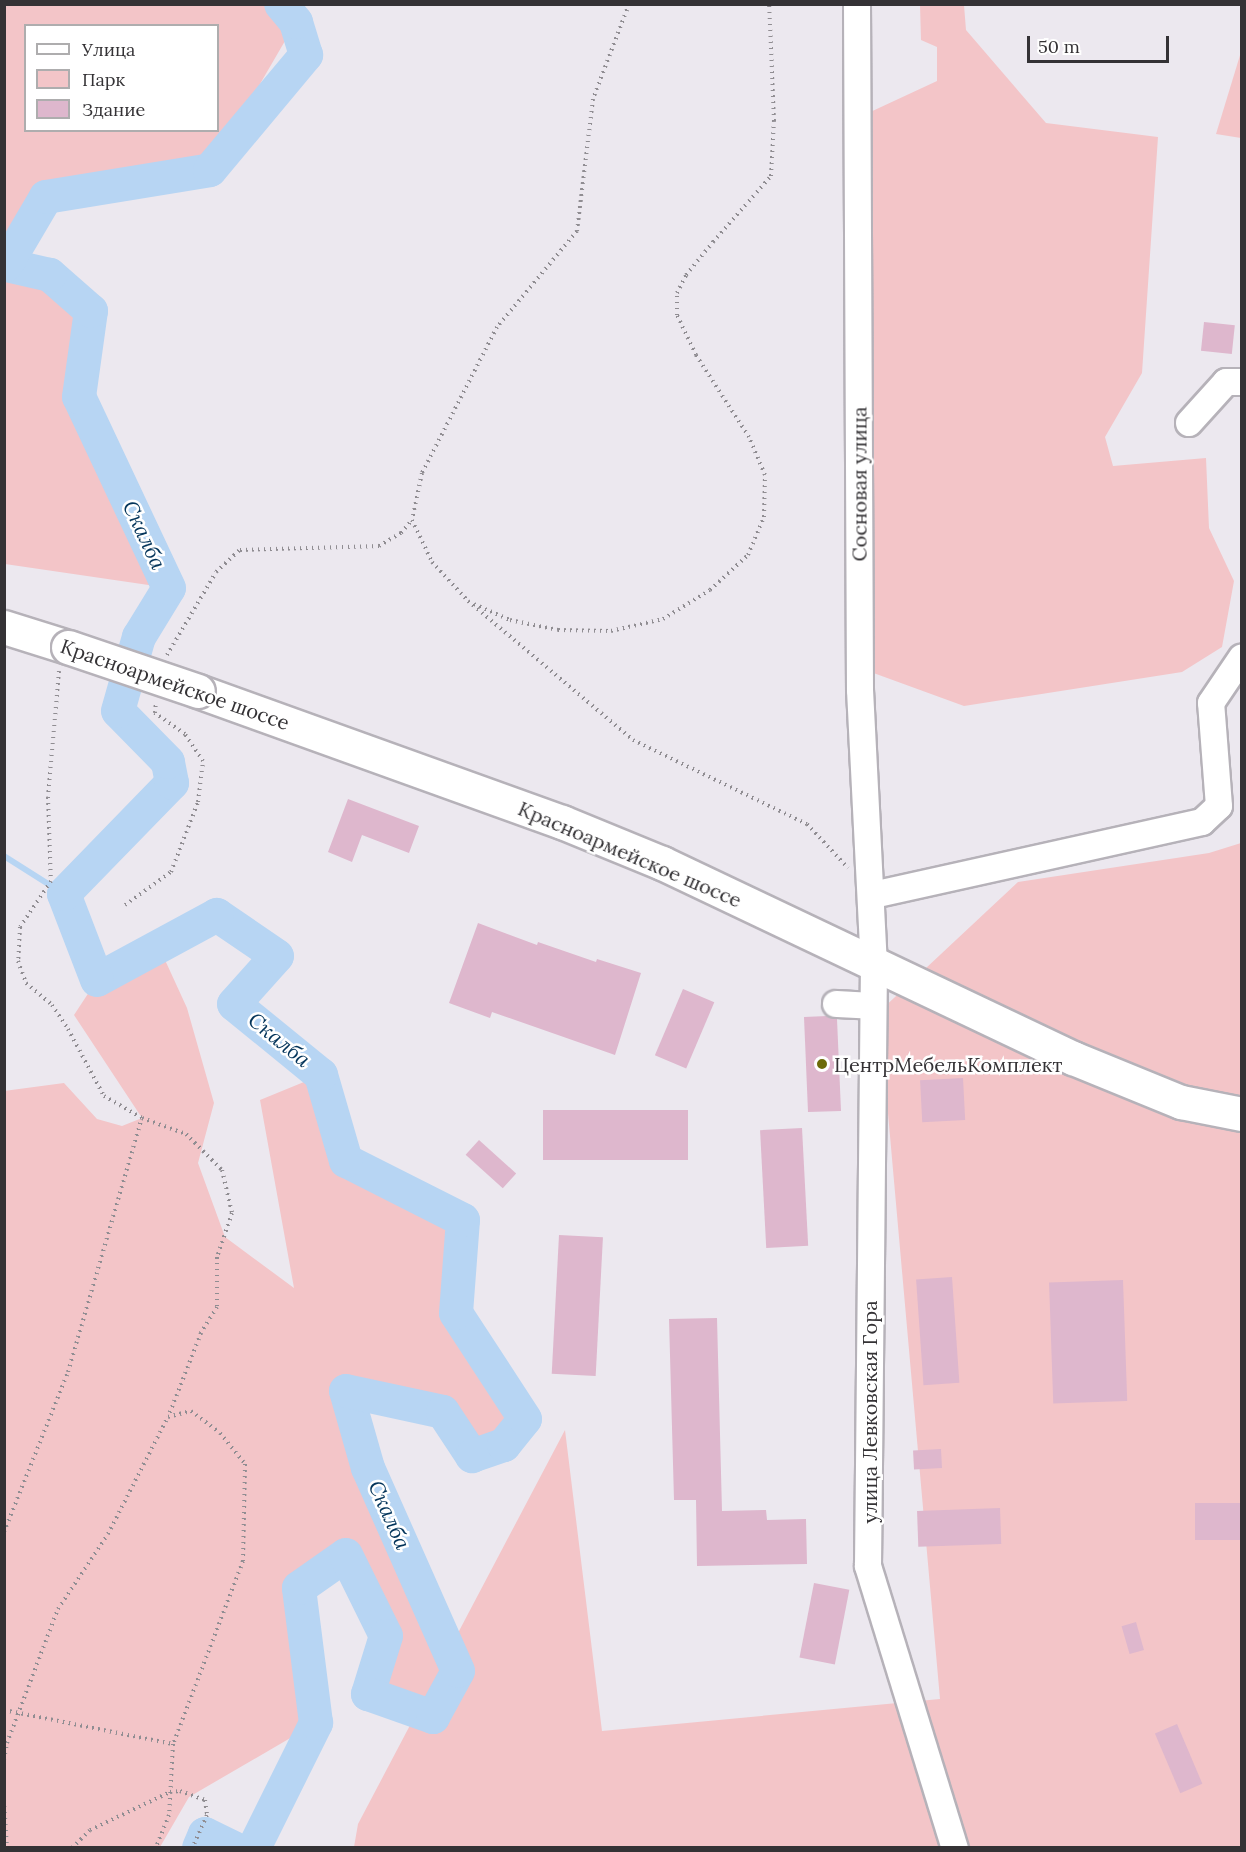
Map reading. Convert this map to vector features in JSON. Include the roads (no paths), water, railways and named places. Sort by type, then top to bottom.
[{"type":"main road","name":"Красноармейское шоссе","points":[[4,627],[62,662],[198,691],[562,822],[662,863],[1073,1058],[1181,1102],[1242,1114]]},
{"type":"street","name":"Сосновая улица","points":[[857,4],[860,690],[873,895],[874,963]]},
{"type":"street","points":[[1189,423],[1226,382],[1242,382]]},
{"type":"street","points":[[873,895],[1202,822],[1218,806],[1211,703],[1242,657]]},
{"type":"street","name":"улица Левковская Гора","points":[[874,963],[868,1566],[955,1848]]},
{"type":"street","points":[[836,1004],[873,1005]]},
{"type":"waterway","name":"Скалба","points":[[254,1848],[316,1723],[299,1588],[346,1555],[386,1636],[368,1694],[433,1717],[458,1671],[368,1468],[346,1391],[443,1412],[472,1456],[504,1445],[525,1419],[456,1313],[463,1220],[346,1161],[321,1075],[234,1004],[277,956],[217,915],[97,980],[64,894],[172,783],[168,762],[118,711],[139,637],[169,588],[79,397],[91,311],[50,275],[6,265],[46,197],[210,170],[306,55],[296,22],[281,4]]},
{"type":"waterway","points":[[4,856],[64,894]]},
{"type":"waterway","name":"Скалба","points":[[199,1848],[205,1834],[234,1848]]},
{"type":"place","name":"ЦентрМебельКомплект","points":[[822,1064]]}]
